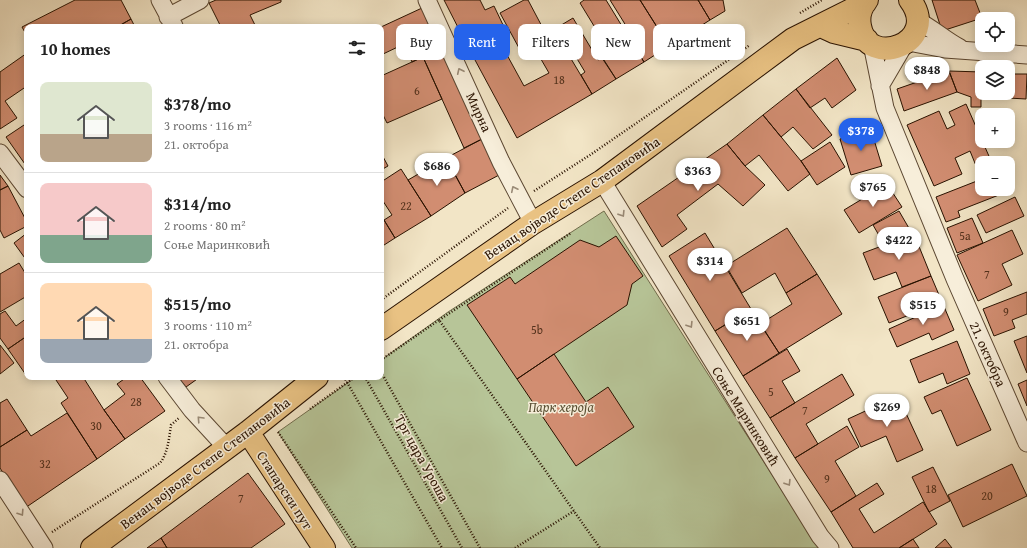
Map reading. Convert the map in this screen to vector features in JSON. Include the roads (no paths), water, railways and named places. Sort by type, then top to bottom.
[{"type":"main road","points":[[821,26],[834,32],[870,42],[888,49],[896,48],[906,43],[915,33],[918,21],[914,6],[910,0]]},
{"type":"main road","points":[[866,1],[862,8],[859,21],[860,28],[870,42]]},
{"type":"main road","name":"Венац војводе Степе Степановића","points":[[384,327],[533,223],[602,181],[794,39],[866,1]]},
{"type":"main road","name":"Венац војводе Степе Степановића","points":[[92,548],[248,432],[313,380]]},
{"type":"main road","name":"Стапарски пут","points":[[248,432],[324,548]]},
{"type":"street","points":[[160,0],[171,22],[200,0]]},
{"type":"street","name":"Мирна","points":[[427,0],[520,200],[533,223]]},
{"type":"street","points":[[918,21],[948,42],[965,51]]},
{"type":"street","name":"21. октобра","points":[[870,42],[885,108],[955,279],[1027,443]]},
{"type":"street","points":[[880,86],[906,43],[965,51],[1027,55]]},
{"type":"street","points":[[0,153],[24,185]]},
{"type":"street","name":"Соње Маринковић","points":[[602,181],[820,536],[830,548]]},
{"type":"street","points":[[169,380],[192,410],[226,447]]},
{"type":"street","points":[[0,480],[42,544]]},
{"type":"park label","name":"Парк хероја","points":[[561,407]]}]
